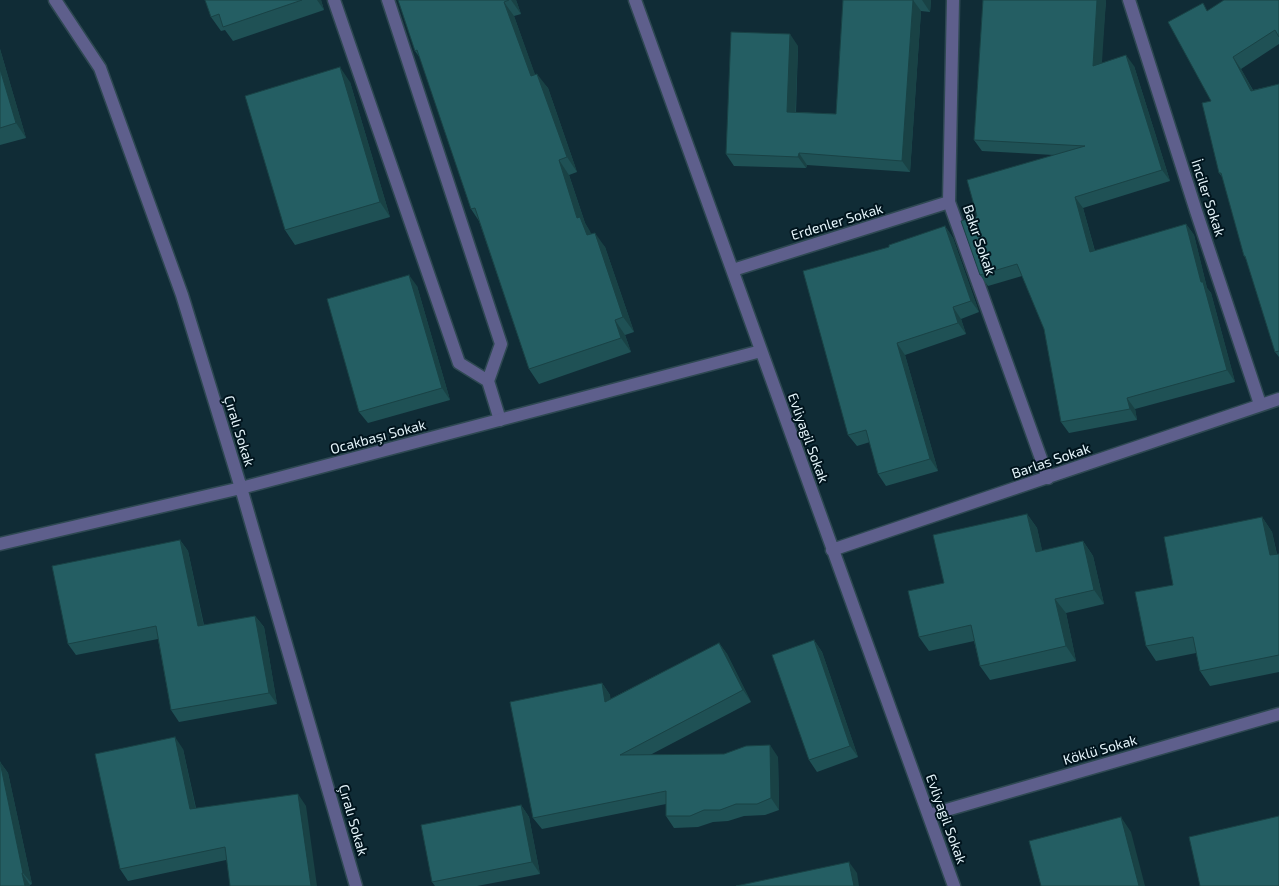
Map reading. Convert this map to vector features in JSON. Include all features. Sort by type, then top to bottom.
[{"type":"street","name":"Çıralı Sokak","points":[[55,0],[100,68],[182,295],[241,488],[356,886]]},
{"type":"street","points":[[334,0],[459,363],[488,381]]},
{"type":"street","points":[[388,0],[501,344],[488,381],[500,420]]},
{"type":"street","name":"Bakır Sokak","points":[[953,0],[949,202],[1048,478]]},
{"type":"street","name":"Evliyagil Sokak","points":[[639,1],[761,351],[954,886]]},
{"type":"street","name":"İnciler Sokak","points":[[1131,1],[1260,404]]},
{"type":"street","name":"Erdenler Sokak","points":[[733,270],[949,202]]},
{"type":"street","name":"Ocakbaşı Sokak","points":[[0,544],[241,488],[761,351]]},
{"type":"street","name":"Barlas Sokak","points":[[832,550],[1279,398]]},
{"type":"street","name":"Köklü Sokak","points":[[929,815],[1279,714]]},
{"type":"building","points":[[205,0],[302,0],[223,27],[219,14],[211,17]]},
{"type":"building","points":[[398,0],[509,0],[504,2],[531,76],[537,74],[567,157],[559,160],[577,218],[580,217],[587,235],[595,233],[623,317],[615,320],[621,338],[529,369],[475,208],[471,209]]},
{"type":"building","points":[[843,0],[913,0],[902,161],[799,153],[798,157],[726,154],[731,32],[790,34],[787,112],[836,114]]},
{"type":"building","points":[[983,0],[1097,0],[1093,66],[1126,55],[1162,170],[1075,197],[1090,252],[1186,224],[1227,370],[1127,398],[1130,409],[1061,422],[1044,329],[1017,264],[980,275],[961,221],[977,216],[967,180],[1085,146],[974,140]]},
{"type":"building","points":[[1224,0],[1279,0],[1279,37],[1275,30],[1233,57],[1251,91],[1279,84],[1279,351],[1275,352],[1244,256],[1221,173],[1219,173],[1202,103],[1211,101],[1168,22],[1203,3],[1207,11]]},
{"type":"building","points":[[340,67],[380,202],[285,230],[245,96]]},
{"type":"building","points":[[0,69],[16,123],[0,128]]},
{"type":"building","points":[[945,226],[971,301],[953,307],[958,323],[897,343],[930,459],[878,474],[866,430],[848,435],[803,271],[889,247],[889,245]]},
{"type":"building","points":[[409,275],[442,388],[359,412],[327,299]]},
{"type":"building","points":[[1027,514],[1036,552],[1083,541],[1094,590],[1055,599],[1066,646],[980,666],[971,625],[919,637],[908,591],[944,583],[933,535]]},
{"type":"building","points":[[1262,517],[1270,555],[1279,554],[1279,655],[1200,671],[1193,637],[1146,646],[1135,592],[1173,585],[1164,537]]},
{"type":"building","points":[[180,540],[198,626],[255,616],[269,693],[171,710],[156,626],[68,644],[52,566]]},
{"type":"building","points":[[814,640],[850,746],[809,760],[772,655]]},
{"type":"building","points":[[719,643],[743,690],[620,755],[724,754],[746,746],[770,745],[771,798],[757,804],[736,804],[720,810],[704,810],[690,816],[666,816],[666,791],[533,818],[510,702],[602,683],[605,702]]},
{"type":"building","points":[[175,737],[190,809],[298,794],[311,886],[230,886],[225,847],[120,869],[95,754]]},
{"type":"building","points":[[0,762],[23,873],[25,886],[0,886]]},
{"type":"building","points":[[521,805],[532,862],[432,882],[421,825]]},
{"type":"building","points":[[1279,816],[1279,886],[1200,886],[1189,837]]},
{"type":"building","points":[[1121,817],[1139,886],[1041,886],[1029,841]]},
{"type":"building","points":[[849,862],[854,886],[736,886]]}]
